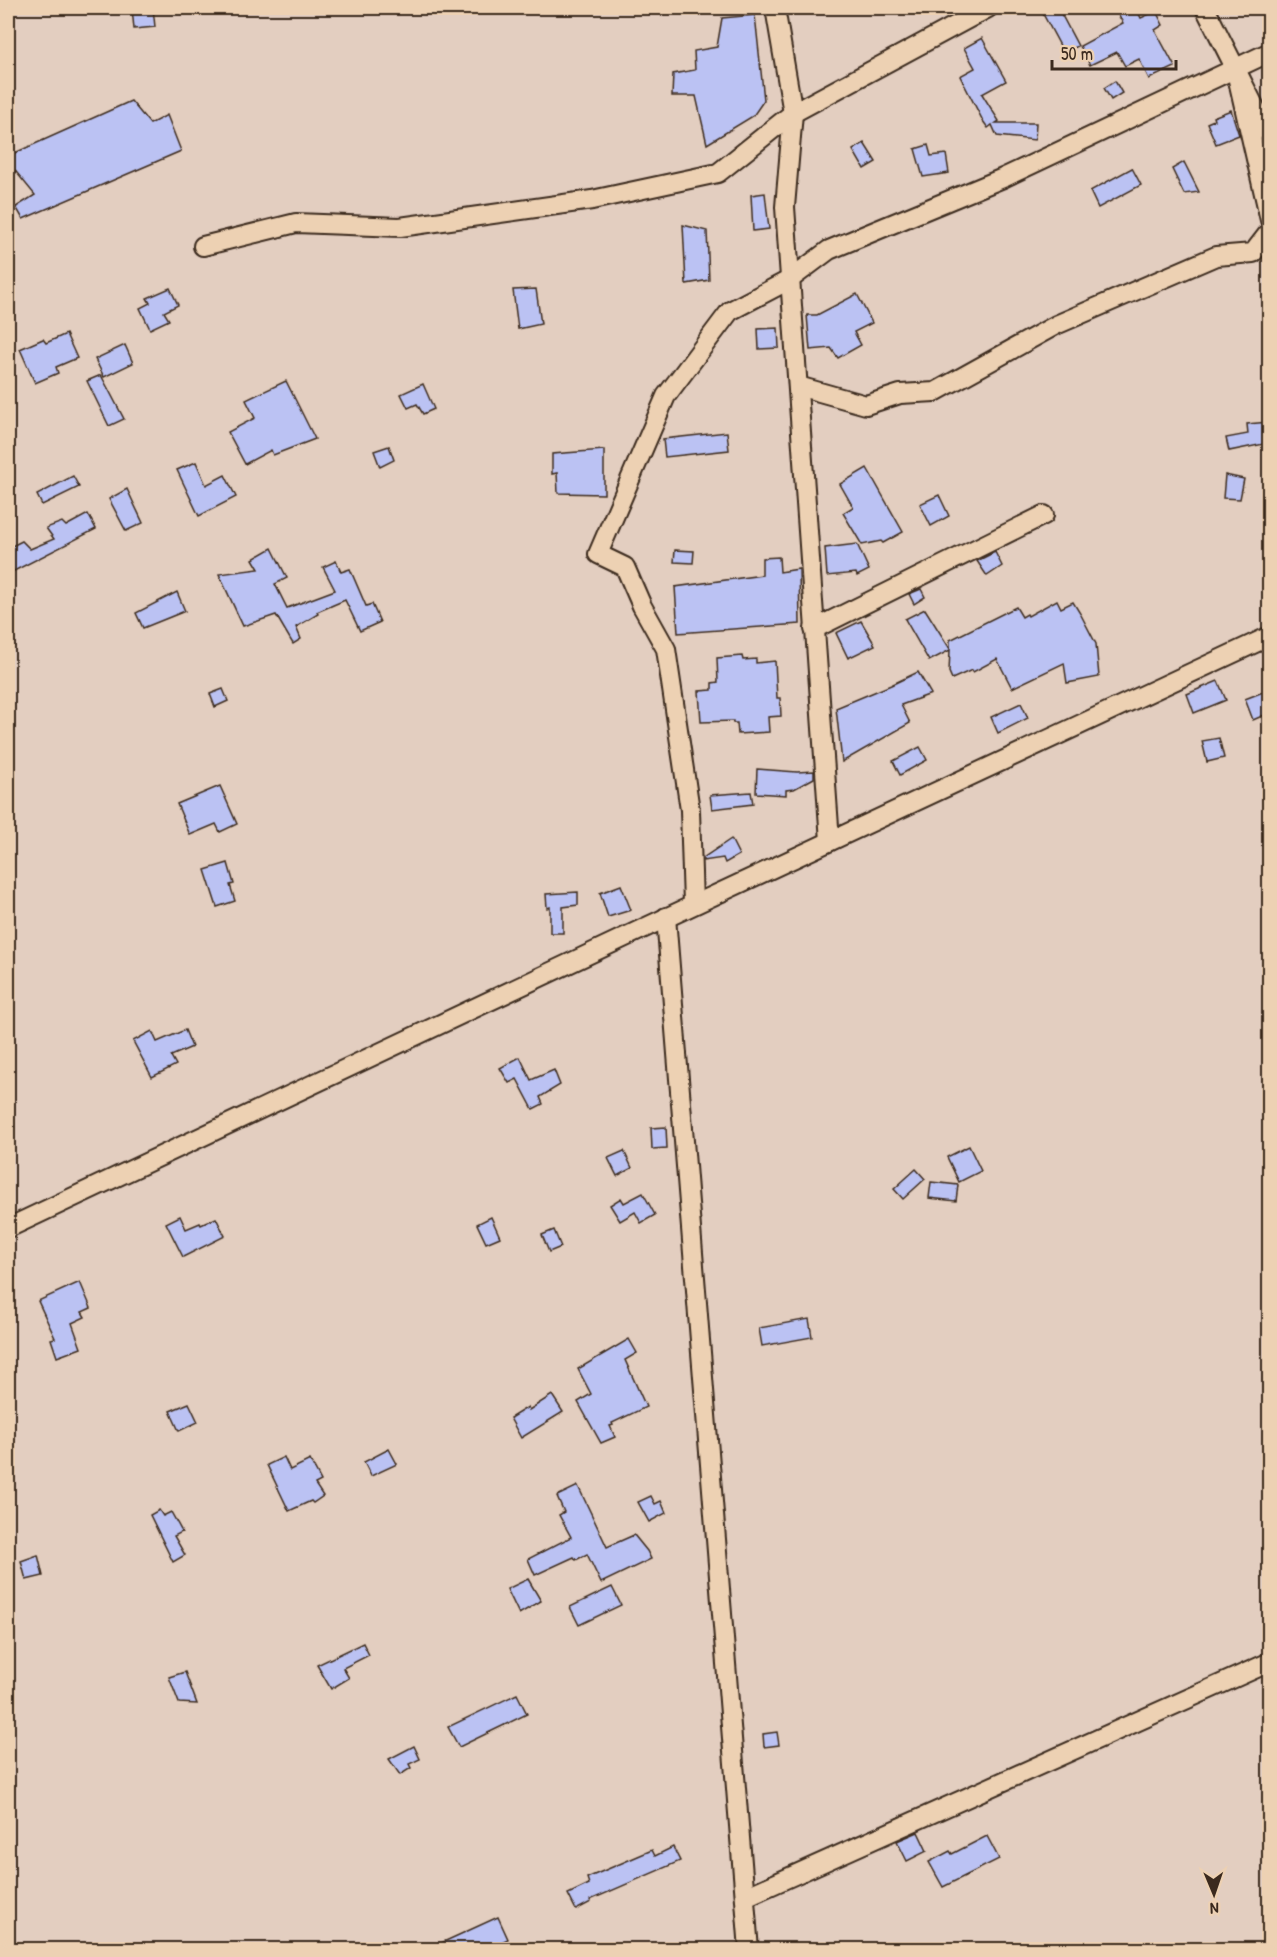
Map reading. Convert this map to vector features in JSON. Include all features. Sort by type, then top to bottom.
[{"type":"street","points":[[775,8],[793,113],[785,207],[830,841]]},
{"type":"street","points":[[203,246],[296,223],[400,227],[592,200],[718,173],[793,113],[988,8]]},
{"type":"street","points":[[1205,8],[1269,137]]},
{"type":"street","points":[[693,904],[690,810],[666,649],[642,606],[625,567],[598,554],[666,396],[730,312],[789,280],[829,250],[1003,178],[1269,52]]},
{"type":"street","points":[[1235,67],[1269,220]]},
{"type":"street","points":[[798,386],[866,405],[900,394],[935,392],[1056,325],[1215,256],[1253,253],[1269,231]]},
{"type":"street","points":[[814,629],[1044,515]]},
{"type":"street","points":[[8,1228],[693,904],[1269,636]]},
{"type":"street","points":[[666,917],[749,1950]]},
{"type":"street","points":[[745,1897],[1269,1662]]},
{"type":"building","points":[[132,8],[153,8],[155,27],[134,29]]},
{"type":"building","points":[[1050,8],[1058,8],[1078,46],[1064,53],[1042,12]]},
{"type":"building","points":[[1114,8],[1136,8],[1141,18],[1156,11],[1163,25],[1155,30],[1175,67],[1149,79],[1139,59],[1125,66],[1117,52],[1090,65],[1080,46],[1123,23]]},
{"type":"building","points":[[755,15],[764,100],[753,116],[707,144],[696,96],[672,96],[673,74],[695,70],[694,51],[717,47],[722,18]]},
{"type":"building","points":[[982,38],[1006,81],[982,94],[999,121],[996,123],[1036,123],[1035,140],[997,136],[992,125],[988,128],[983,121],[960,76],[975,68],[964,48]]},
{"type":"building","points":[[1115,81],[1122,93],[1111,100],[1104,88]]},
{"type":"building","points":[[131,101],[150,124],[167,115],[181,151],[23,219],[16,207],[35,195],[8,162],[8,156]]},
{"type":"building","points":[[1231,110],[1239,135],[1216,144],[1207,123],[1214,120],[1213,117]]},
{"type":"building","points":[[864,143],[876,162],[864,169],[853,150]]},
{"type":"building","points":[[928,145],[931,156],[946,154],[949,173],[923,177],[915,149]]},
{"type":"building","points":[[1184,162],[1199,192],[1184,194],[1172,169]]},
{"type":"building","points":[[1132,168],[1141,185],[1098,208],[1090,191]]},
{"type":"building","points":[[765,193],[769,229],[753,231],[751,195]]},
{"type":"building","points":[[683,225],[707,231],[709,280],[686,284]]},
{"type":"building","points":[[170,288],[178,305],[164,312],[169,320],[150,329],[140,308],[150,303],[147,298]]},
{"type":"building","points":[[536,289],[541,324],[518,329],[513,290]]},
{"type":"building","points":[[857,294],[872,323],[854,332],[861,345],[838,358],[831,348],[810,350],[807,315],[817,315]]},
{"type":"building","points":[[778,328],[779,348],[759,349],[758,329]]},
{"type":"building","points":[[66,334],[77,358],[56,367],[58,373],[35,383],[20,349],[43,339],[46,343]]},
{"type":"building","points":[[125,345],[133,363],[104,377],[95,359]]},
{"type":"building","points":[[101,375],[124,419],[109,426],[87,381]]},
{"type":"building","points":[[286,381],[315,439],[273,455],[271,450],[245,464],[228,432],[255,418],[246,400]]},
{"type":"building","points":[[423,384],[434,409],[423,414],[417,404],[408,408],[401,394]]},
{"type":"building","points":[[1269,422],[1269,443],[1229,451],[1226,438],[1248,434],[1247,424]]},
{"type":"building","points":[[727,432],[729,450],[665,457],[663,439]]},
{"type":"building","points":[[389,446],[394,460],[380,467],[374,451]]},
{"type":"building","points":[[604,450],[604,494],[558,493],[557,473],[552,474],[552,454]]},
{"type":"building","points":[[196,462],[206,485],[225,475],[236,497],[199,516],[177,470]]},
{"type":"building","points":[[867,468],[903,532],[883,543],[881,541],[862,545],[843,513],[853,507],[840,484]]},
{"type":"building","points":[[1225,475],[1244,479],[1240,499],[1223,498]]},
{"type":"building","points":[[73,476],[79,487],[42,505],[37,495]]},
{"type":"building","points":[[127,489],[143,523],[126,531],[109,499]]},
{"type":"building","points":[[939,495],[949,516],[931,526],[920,504]]},
{"type":"building","points":[[88,514],[96,529],[12,572],[8,564],[8,548],[22,541],[30,549],[54,539],[46,528],[62,522],[66,526]]},
{"type":"building","points":[[857,544],[869,570],[857,576],[856,573],[827,576],[825,548]]},
{"type":"building","points":[[272,548],[287,578],[275,584],[287,608],[335,590],[323,567],[336,561],[341,572],[350,569],[366,606],[372,604],[380,622],[360,631],[345,600],[317,612],[318,614],[296,627],[301,639],[293,644],[276,615],[243,626],[219,574],[259,569],[253,559]]},
{"type":"building","points":[[675,550],[694,551],[693,563],[674,562]]},
{"type":"building","points":[[995,552],[1002,566],[987,576],[977,561]]},
{"type":"building","points":[[779,557],[780,572],[799,569],[800,624],[678,633],[675,587],[762,575],[762,558]]},
{"type":"building","points":[[921,589],[925,597],[914,604],[909,594]]},
{"type":"building","points":[[177,592],[185,611],[143,628],[136,613]]},
{"type":"building","points":[[1057,600],[1061,608],[1073,602],[1081,615],[1096,644],[1099,677],[1067,683],[1064,663],[1012,688],[997,659],[973,672],[972,670],[952,679],[949,672],[950,650],[929,661],[905,619],[925,609],[950,649],[950,640],[1016,607],[1022,617],[1027,614],[1028,616]]},
{"type":"building","points":[[861,621],[875,645],[848,658],[836,633]]},
{"type":"building","points":[[742,656],[743,660],[756,659],[756,663],[775,661],[777,698],[780,698],[781,716],[768,717],[769,732],[738,734],[737,723],[733,721],[701,722],[699,691],[712,690],[712,683],[718,682],[717,658]]},
{"type":"building","points":[[918,672],[931,694],[901,705],[910,723],[842,762],[836,708]]},
{"type":"building","points":[[1218,681],[1226,700],[1194,713],[1187,694]]},
{"type":"building","points":[[223,689],[228,701],[215,707],[210,694]]},
{"type":"building","points":[[1263,692],[1264,695],[1269,693],[1269,713],[1253,720],[1245,699]]},
{"type":"building","points":[[1021,703],[1028,718],[998,733],[991,717]]},
{"type":"building","points":[[1219,738],[1224,758],[1207,762],[1202,741]]},
{"type":"building","points":[[920,747],[927,760],[900,775],[893,761]]},
{"type":"building","points":[[757,769],[814,771],[814,778],[794,789],[786,790],[786,795],[756,793]]},
{"type":"building","points":[[220,786],[237,824],[220,832],[216,824],[190,835],[177,804]]},
{"type":"building","points":[[751,792],[753,804],[712,809],[710,795]]},
{"type":"building","points":[[731,839],[739,855],[725,863],[723,858],[703,861],[703,858]]},
{"type":"building","points":[[228,863],[234,884],[230,885],[235,901],[217,907],[205,870]]},
{"type":"building","points":[[621,885],[631,910],[608,917],[600,893]]},
{"type":"building","points":[[578,892],[578,905],[563,907],[563,933],[550,933],[550,907],[547,908],[546,894]]},
{"type":"building","points":[[185,1030],[192,1047],[171,1056],[176,1065],[152,1077],[133,1041],[152,1031],[157,1042]]},
{"type":"building","points":[[520,1057],[531,1080],[554,1070],[560,1085],[540,1097],[543,1104],[533,1109],[517,1079],[509,1083],[500,1068]]},
{"type":"building","points":[[666,1127],[667,1148],[652,1149],[651,1128]]},
{"type":"building","points":[[969,1146],[981,1171],[959,1182],[947,1157]]},
{"type":"building","points":[[624,1151],[632,1168],[617,1176],[608,1158]]},
{"type":"building","points":[[916,1169],[925,1179],[903,1199],[894,1189]]},
{"type":"building","points":[[931,1182],[958,1185],[956,1201],[929,1198]]},
{"type":"building","points":[[643,1193],[655,1215],[641,1223],[635,1212],[620,1221],[610,1205],[621,1198],[624,1203]]},
{"type":"building","points":[[180,1216],[186,1229],[216,1218],[225,1236],[183,1257],[166,1223]]},
{"type":"building","points":[[491,1217],[500,1237],[486,1243],[477,1224]]},
{"type":"building","points":[[554,1230],[561,1247],[549,1252],[542,1235]]},
{"type":"building","points":[[80,1282],[91,1308],[82,1312],[85,1317],[72,1323],[81,1348],[57,1357],[51,1339],[55,1338],[38,1301]]},
{"type":"building","points":[[809,1319],[812,1337],[762,1346],[759,1328]]},
{"type":"building","points":[[629,1339],[637,1353],[625,1360],[646,1407],[612,1423],[613,1425],[610,1426],[615,1437],[601,1443],[578,1402],[591,1394],[578,1369]]},
{"type":"building","points":[[552,1395],[563,1412],[521,1438],[510,1418],[528,1407],[529,1410]]},
{"type":"building","points":[[189,1403],[198,1422],[179,1431],[170,1411]]},
{"type":"building","points":[[389,1449],[397,1464],[371,1476],[364,1462]]},
{"type":"building","points":[[284,1457],[290,1470],[310,1460],[321,1481],[315,1484],[323,1496],[313,1503],[311,1501],[289,1511],[267,1465]]},
{"type":"building","points":[[578,1486],[607,1547],[634,1535],[651,1559],[601,1583],[587,1554],[576,1560],[574,1557],[535,1575],[528,1559],[571,1537],[559,1515],[564,1512],[557,1496]]},
{"type":"building","points":[[651,1496],[655,1504],[661,1501],[666,1513],[649,1522],[638,1502]]},
{"type":"building","points":[[159,1510],[163,1516],[171,1512],[182,1532],[174,1536],[185,1555],[173,1562],[150,1515]]},
{"type":"building","points":[[38,1555],[43,1576],[26,1580],[21,1561]]},
{"type":"building","points":[[528,1579],[541,1601],[519,1614],[507,1589]]},
{"type":"building","points":[[612,1587],[621,1605],[579,1625],[570,1607]]},
{"type":"building","points":[[363,1643],[369,1655],[343,1668],[349,1678],[331,1689],[317,1665]]},
{"type":"building","points":[[185,1672],[197,1704],[179,1703],[169,1677]]},
{"type":"building","points":[[517,1694],[527,1714],[459,1747],[448,1727]]},
{"type":"building","points":[[777,1732],[779,1745],[764,1747],[763,1734]]},
{"type":"building","points":[[414,1746],[420,1759],[409,1764],[411,1768],[400,1775],[389,1759]]},
{"type":"building","points":[[918,1832],[927,1851],[907,1861],[897,1841]]},
{"type":"building","points":[[987,1836],[999,1859],[943,1887],[929,1862],[950,1851],[952,1854]]},
{"type":"building","points":[[673,1847],[680,1861],[590,1900],[591,1902],[576,1910],[568,1894],[589,1884],[587,1878],[652,1850],[655,1856]]},
{"type":"building","points":[[498,1917],[508,1939],[484,1950],[426,1950]]}]
